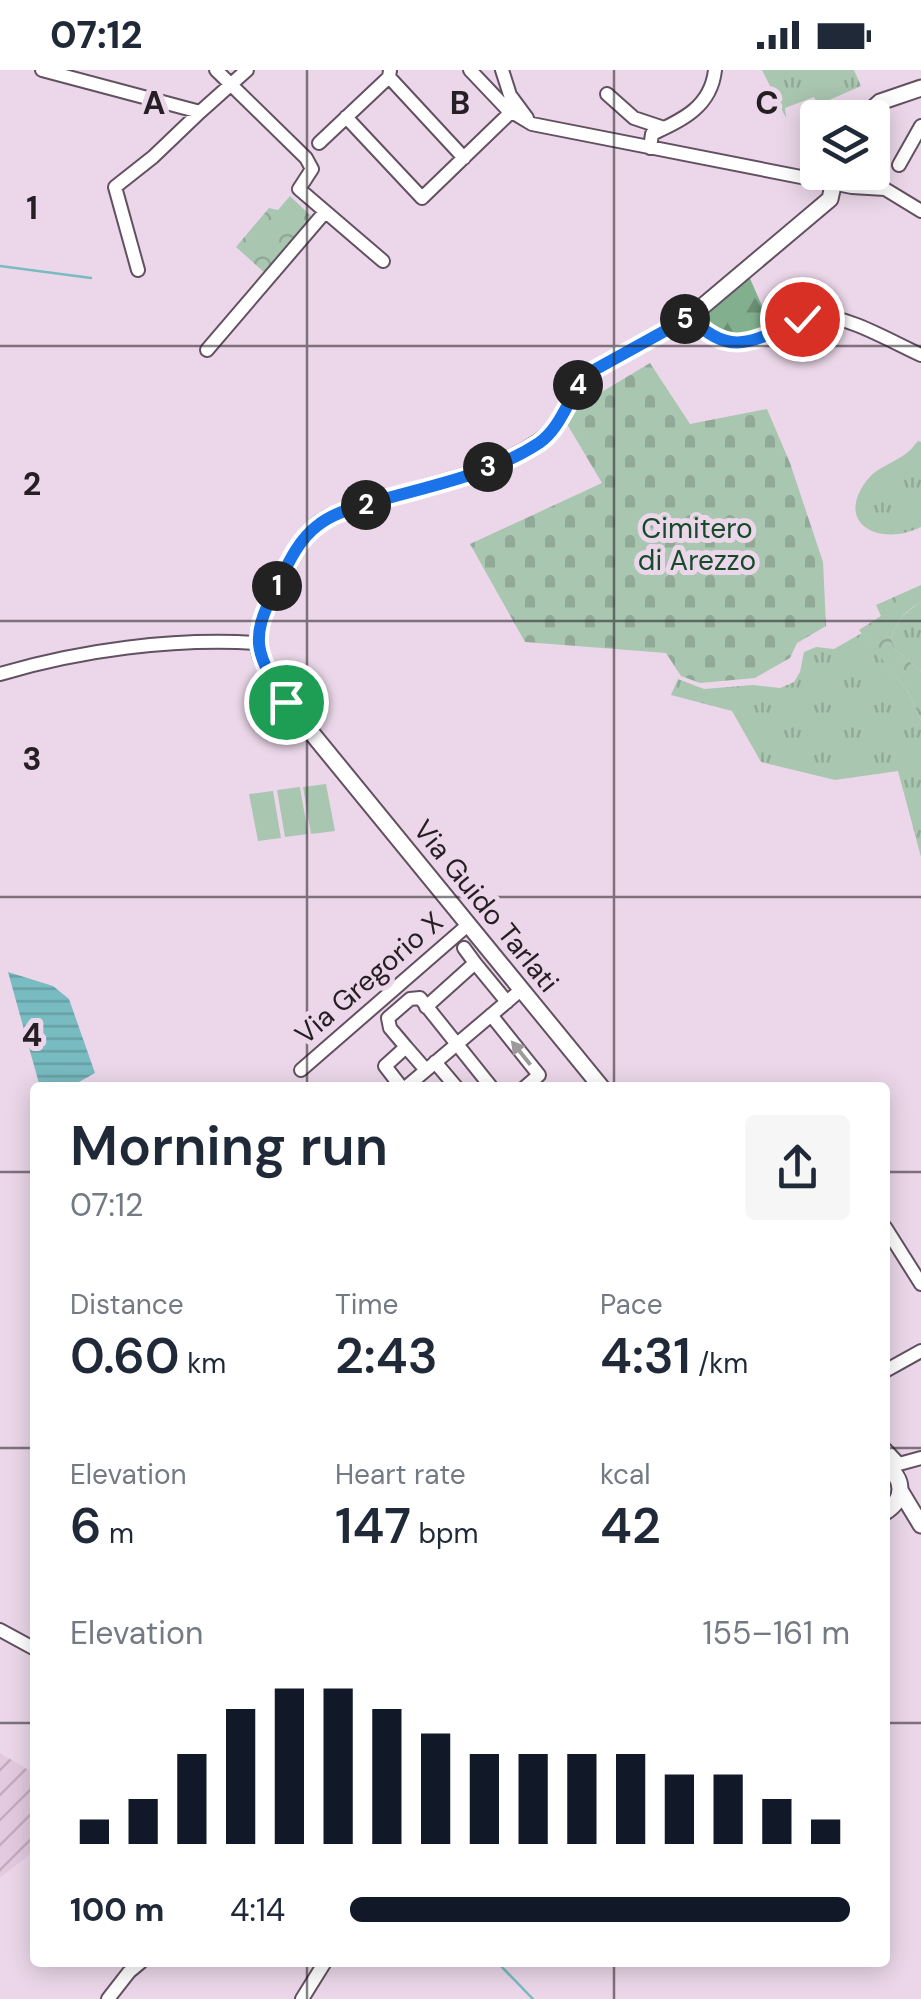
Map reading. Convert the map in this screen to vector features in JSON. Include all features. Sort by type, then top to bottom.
[{"type":"main road","points":[[886,100],[921,88]]},
{"type":"main road","points":[[444,894],[412,866],[376,822],[266,670],[258,643],[259,619],[290,562],[314,528],[343,512],[469,475],[544,440],[587,374],[690,317],[830,199],[832,190]]},
{"type":"main road","name":"Via Guido Tarlati","points":[[332,757],[597,1082]]},
{"type":"main road","points":[[376,822],[418,862]]},
{"type":"main road","points":[[890,1466],[918,1522]]},
{"type":"main road","points":[[890,1508],[900,1492]]},
{"type":"main road","points":[[890,1512],[918,1522]]},
{"type":"street","points":[[42,70],[200,112]]},
{"type":"street","points":[[216,70],[306,158],[312,169],[299,189],[383,261]]},
{"type":"street","points":[[138,270],[115,187],[247,70]]},
{"type":"street","points":[[470,70],[511,112],[532,124],[800,172]]},
{"type":"street","points":[[494,97],[500,70]]},
{"type":"street","points":[[500,70],[510,95],[532,124]]},
{"type":"street","points":[[650,148],[652,134],[683,120],[704,100],[713,86],[715,70]]},
{"type":"street","points":[[319,144],[390,74],[464,158]]},
{"type":"street","points":[[607,94],[634,118],[664,128],[672,138],[670,152]]},
{"type":"street","points":[[346,117],[422,198],[511,112]]},
{"type":"street","points":[[899,165],[921,126]]},
{"type":"street","points":[[885,190],[921,211]]},
{"type":"street","points":[[207,350],[326,212]]},
{"type":"street","points":[[690,317],[716,340],[738,343],[752,341],[802,319],[837,318],[921,355]]},
{"type":"street","points":[[0,674],[67,656],[133,648],[258,643]]},
{"type":"street","name":"Via Gregorio X","points":[[301,1070],[469,924]]},
{"type":"street","points":[[464,948],[507,1002]]},
{"type":"street","points":[[426,1006],[475,963]]},
{"type":"street","points":[[411,1082],[522,989]]},
{"type":"street","points":[[450,1082],[406,1047],[390,1028],[388,1018],[410,999],[420,998],[487,1082]]},
{"type":"street","points":[[491,1015],[539,1074],[530,1082]]},
{"type":"street","points":[[399,1082],[385,1066],[406,1047]]},
{"type":"street","points":[[890,1235],[921,1284]]},
{"type":"street","points":[[890,1367],[921,1350]]},
{"type":"street","points":[[890,1464],[918,1460]]},
{"type":"street","points":[[900,1492],[918,1460]]},
{"type":"street","points":[[0,1630],[30,1646]]},
{"type":"street","points":[[108,1999],[135,1967]]},
{"type":"street","points":[[302,1999],[321,1967]]},
{"type":"shaded area","points":[[0,1753],[30,1771],[30,1854],[0,1878]]},
{"type":"green space","points":[[762,70],[854,70],[861,86],[829,100],[800,100],[785,108],[786,118]]},
{"type":"green space","points":[[290,196],[313,218],[265,273],[236,247],[269,208],[278,210]]},
{"type":"green space","points":[[748,274],[770,324],[727,335],[703,320],[703,314]]},
{"type":"green space","name":"Cimitero di Arezzo","points":[[650,363],[690,424],[767,409],[790,463],[823,562],[826,626],[797,643],[790,658],[755,678],[700,683],[681,676],[666,653],[525,642],[470,544],[602,483],[567,424],[580,405]]},
{"type":"green space","points":[[918,441],[921,527],[891,534],[866,528],[855,509],[867,480]]},
{"type":"green space","points":[[921,585],[921,602],[902,617],[891,639],[896,650],[921,672],[921,720],[909,693],[859,630],[881,616],[876,605]]},
{"type":"green space","points":[[921,602],[921,672],[896,650],[891,639],[902,618]]},
{"type":"green space","points":[[862,633],[909,693],[921,720],[921,857],[898,771],[835,780],[761,762],[732,711],[671,695],[678,679],[704,689],[753,685],[780,688],[794,682],[804,652],[816,647],[834,649]]},
{"type":"green space","points":[[326,784],[335,831],[311,834],[303,787]]},
{"type":"green space","points":[[300,787],[308,834],[285,837],[277,790]]},
{"type":"green space","points":[[273,791],[281,838],[258,841],[249,794]]},
{"type":"water","points":[[8,972],[53,986],[69,999],[95,1073],[79,1082],[39,1082]]},
{"type":"waterway","points":[[0,266],[91,278]]},
{"type":"waterway","points":[[502,1967],[533,1999]]},
{"type":"route","points":[[286,702],[266,670],[258,643],[259,619],[302,542],[314,528],[343,512],[469,475],[521,454],[544,440],[587,374],[690,317],[716,340],[738,343],[752,341],[802,319]]}]
